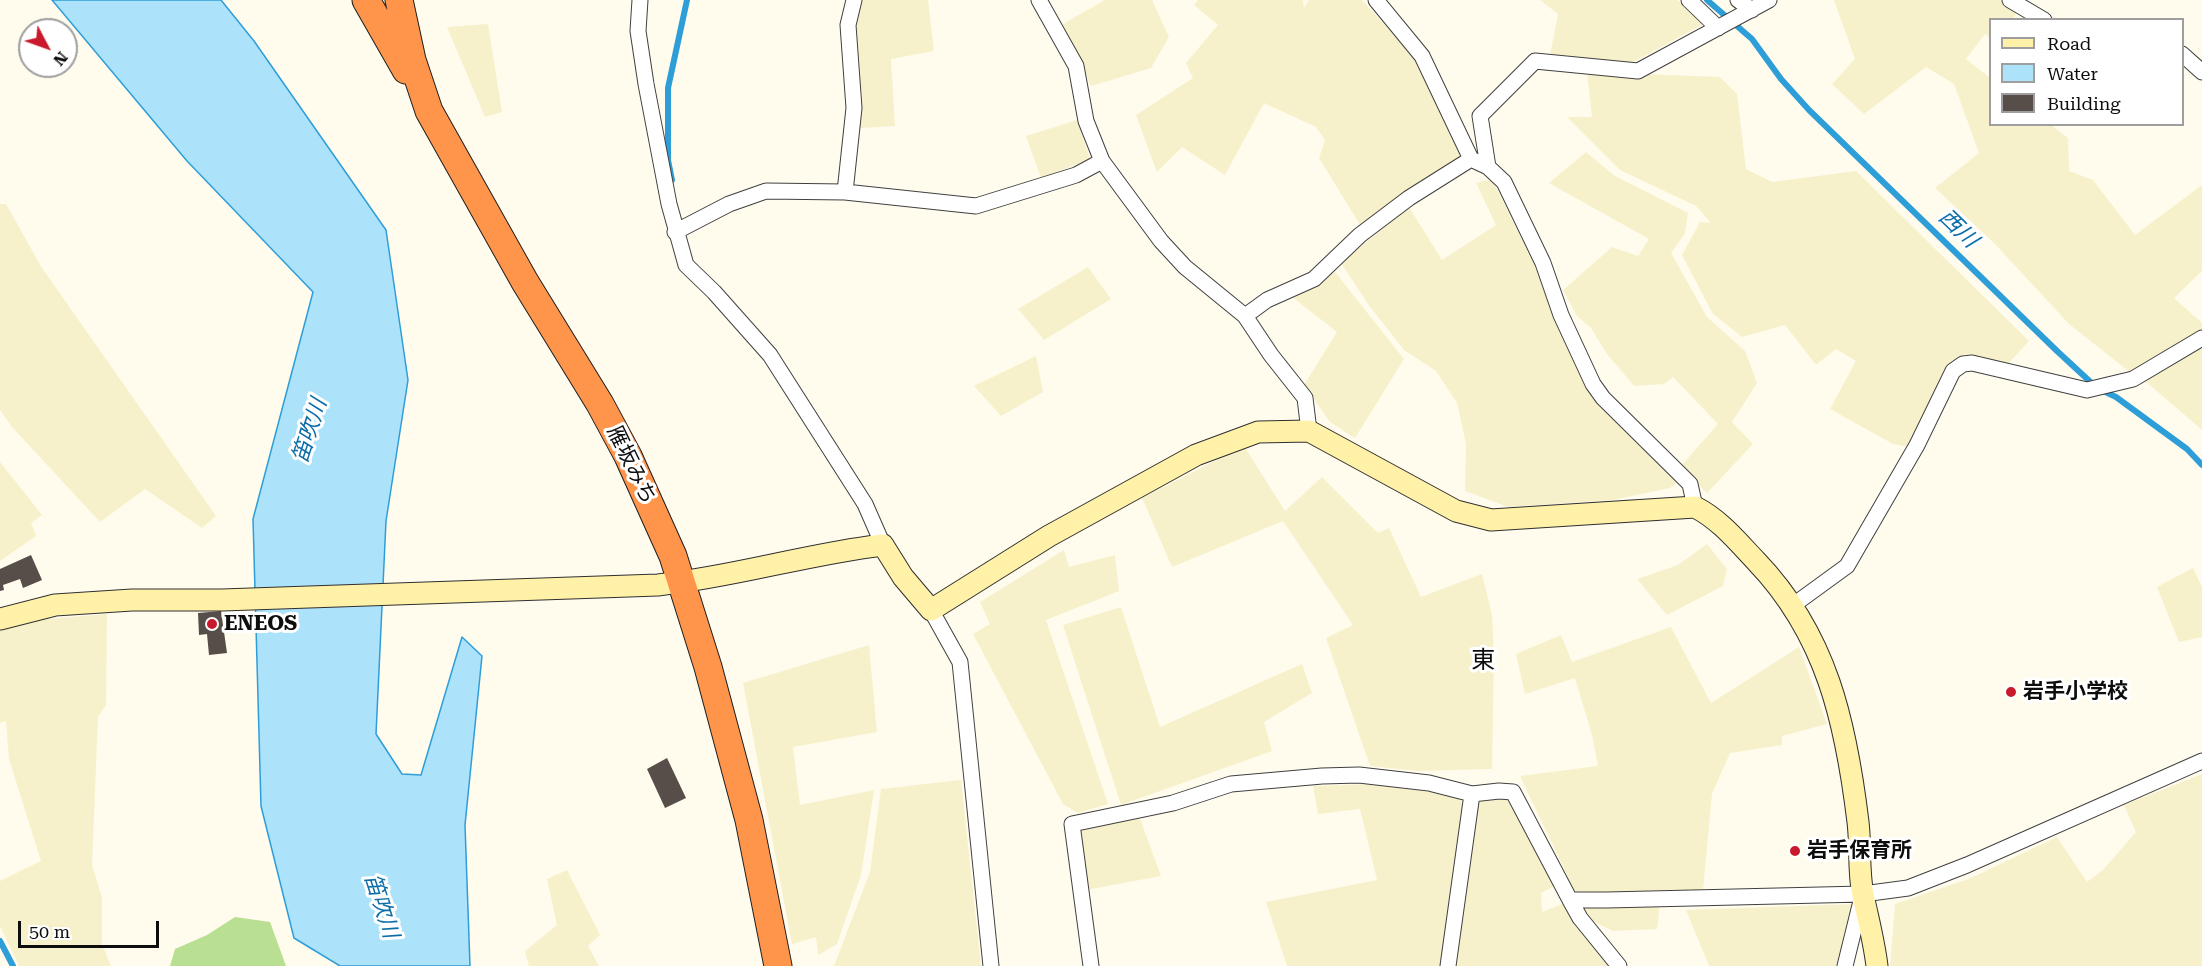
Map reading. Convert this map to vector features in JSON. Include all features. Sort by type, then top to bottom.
[{"type":"highway","points":[[366,0],[429,111]]},
{"type":"highway","name":"雁坂みち","points":[[399,0],[412,60],[429,111],[484,211],[600,404],[653,508],[670,584],[749,820],[778,966]]},
{"type":"street","points":[[640,0],[638,31],[646,84],[675,232],[686,265],[714,292],[770,356],[865,504],[883,545],[903,577],[931,610],[960,662],[991,966]]},
{"type":"street","points":[[845,192],[854,108],[848,25],[854,0]]},
{"type":"street","points":[[1039,0],[1076,66],[1086,121],[1101,162],[1161,241],[1185,267],[1245,316],[1271,355],[1305,398],[1309,431]]},
{"type":"street","points":[[1376,0],[1422,56],[1472,159],[1488,167],[1504,182],[1543,262],[1561,315],[1593,384],[1603,398],[1690,484],[1695,507]]},
{"type":"street","points":[[1689,0],[1718,27]]},
{"type":"street","points":[[1738,0],[1752,10]]},
{"type":"street","points":[[1488,167],[1480,116],[1536,61],[1638,71],[1769,0]]},
{"type":"street","points":[[2010,0],[2041,18]]},
{"type":"street","points":[[2184,56],[2202,72]]},
{"type":"street","points":[[1245,316],[1267,300],[1314,279],[1360,235],[1401,204],[1472,159]]},
{"type":"street","points":[[675,232],[729,204],[766,191],[845,192],[976,206],[1076,175],[1101,162]]},
{"type":"street","points":[[1792,606],[1847,566],[1917,445],[1953,371],[1963,364],[1972,363],[2088,390],[2133,380],[2202,338]]},
{"type":"street","points":[[931,610],[1048,536],[1196,455],[1258,432],[1309,431],[1456,511],[1491,520],[1695,507],[1711,515],[1767,573],[1792,606],[1818,652],[1837,700],[1858,824],[1863,894],[1873,932],[1877,966]]},
{"type":"street","points":[[0,619],[55,604],[670,584],[883,545]]},
{"type":"street","points":[[1570,900],[1863,894],[1908,888],[2202,761]]},
{"type":"street","points":[[1091,966],[1072,824],[1173,803],[1231,784],[1322,776],[1359,776],[1429,783],[1472,794],[1499,790],[1513,792],[1580,918],[1618,966]]},
{"type":"street","points":[[1448,966],[1472,794]]},
{"type":"street","points":[[1845,966],[1863,894]]},
{"type":"shaded area","points":[[859,0],[928,0],[934,51],[891,59],[895,126],[860,128],[851,26]]},
{"type":"shaded area","points":[[1105,0],[1152,0],[1169,37],[1151,68],[1091,86],[1063,24]]},
{"type":"shaded area","points":[[1198,0],[1303,0],[1304,8],[1309,0],[1362,0],[1416,59],[1462,155],[1362,228],[1319,158],[1325,140],[1316,127],[1264,103],[1225,175],[1182,147],[1157,172],[1136,115],[1193,78],[1186,63],[1218,25],[1194,5]]},
{"type":"shaded area","points":[[1540,0],[1677,0],[1697,13],[1705,23],[1632,63],[1550,55],[1558,14]]},
{"type":"shaded area","points":[[1834,0],[2000,0],[2018,11],[2014,18],[1989,18],[1989,37],[1985,34],[1966,59],[1989,77],[1989,126],[2052,126],[2068,138],[2069,171],[2093,180],[2135,235],[2202,185],[2202,271],[2174,298],[2202,323],[2202,331],[2131,373],[2069,324],[1994,243],[1935,188],[1979,153],[1954,84],[1926,67],[1864,114],[1832,84],[1855,59]]},
{"type":"shaded area","points":[[488,24],[502,112],[485,117],[447,27]]},
{"type":"shaded area","points":[[1587,72],[1720,77],[1737,94],[1746,169],[1772,182],[1856,171],[2029,341],[2006,366],[1964,354],[1941,379],[1909,447],[1893,444],[1830,409],[1856,361],[1836,349],[1816,365],[1785,325],[1742,337],[1713,314],[1682,255],[1700,222],[1711,223],[1696,206],[1620,170],[1567,117],[1592,117]]},
{"type":"shaded area","points":[[1077,120],[1090,159],[1041,178],[1026,136]]},
{"type":"shaded area","points":[[1586,152],[1615,176],[1688,213],[1685,233],[1671,253],[1707,317],[1745,351],[1757,383],[1732,422],[1753,444],[1707,493],[1680,467],[1718,424],[1673,377],[1664,384],[1634,386],[1607,354],[1591,328],[1577,316],[1563,290],[1612,247],[1638,256],[1649,239],[1549,183]]},
{"type":"shaded area","points":[[1492,179],[1535,266],[1574,362],[1592,398],[1678,482],[1670,488],[1613,500],[1508,507],[1465,491],[1466,444],[1457,403],[1436,371],[1404,350],[1370,307],[1341,263],[1409,207],[1442,260],[1496,225],[1476,183]]},
{"type":"shaded area","points":[[0,204],[6,204],[42,268],[216,516],[202,528],[145,489],[100,522],[12,427],[0,410]]},
{"type":"shaded area","points":[[1088,267],[1111,299],[1044,340],[1018,309]]},
{"type":"shaded area","points":[[1335,272],[1404,359],[1355,438],[1330,422],[1304,385],[1337,332],[1292,297]]},
{"type":"shaded area","points":[[2202,344],[2202,430],[2144,380]]},
{"type":"shaded area","points":[[1036,356],[1043,392],[1001,416],[974,386]]},
{"type":"shaded area","points":[[1244,446],[1285,511],[1322,477],[1378,533],[1389,528],[1421,597],[1482,574],[1492,615],[1494,653],[1492,769],[1417,771],[1370,766],[1326,638],[1353,625],[1283,521],[1172,567],[1142,498]]},
{"type":"shaded area","points":[[0,462],[42,515],[31,523],[36,536],[0,561]]},
{"type":"shaded area","points":[[1707,544],[1727,569],[1723,586],[1667,615],[1637,579],[1678,565]]},
{"type":"shaded area","points":[[1064,550],[1069,567],[1115,555],[1119,591],[1046,620],[1108,804],[1078,813],[1063,804],[973,634],[990,624],[980,602]]},
{"type":"shaded area","points":[[2193,568],[2202,587],[2202,637],[2179,642],[2157,587]]},
{"type":"shaded area","points":[[1121,607],[1160,727],[1302,664],[1312,693],[1264,722],[1272,751],[1121,805],[1063,625]]},
{"type":"shaded area","points":[[107,614],[106,705],[98,717],[92,865],[102,898],[102,944],[111,966],[19,966],[0,926],[0,881],[41,861],[9,759],[6,721],[0,723],[0,630],[37,620]]},
{"type":"shaded area","points":[[1671,627],[1711,703],[1799,647],[1827,724],[1782,736],[1782,745],[1730,753],[1712,794],[1703,890],[1587,896],[1574,890],[1520,776],[1598,766],[1592,735],[1575,678],[1525,694],[1516,654],[1561,635],[1572,662]]},
{"type":"shaded area","points":[[869,645],[877,732],[793,747],[800,805],[874,790],[861,875],[837,944],[818,955],[816,937],[792,944],[743,683]]},
{"type":"shaded area","points":[[2202,774],[2202,966],[1890,966],[1895,904],[1971,878],[2057,837],[2087,882],[2103,870],[2136,832],[2124,805]]},
{"type":"shaded area","points":[[961,780],[981,966],[834,966],[870,872],[881,789]]},
{"type":"shaded area","points":[[1375,784],[1459,796],[1463,806],[1443,966],[1287,966],[1266,902],[1377,880],[1360,809],[1318,814],[1313,786]]},
{"type":"shaded area","points":[[1510,797],[1555,886],[1541,893],[1542,912],[1565,903],[1614,966],[1454,966],[1478,800]]},
{"type":"shaded area","points":[[1139,816],[1161,876],[1086,890],[1079,828]]},
{"type":"shaded area","points":[[567,870],[600,935],[588,946],[599,966],[529,966],[525,951],[557,925],[547,879]]},
{"type":"shaded area","points":[[1660,903],[1657,929],[1613,931],[1593,921],[1580,907]]},
{"type":"shaded area","points":[[1854,904],[1838,966],[1709,966],[1686,910]]},
{"type":"green space","points":[[235,917],[270,922],[286,966],[170,966],[175,949],[207,935]]},
{"type":"water","name":"笛吹川","points":[[52,0],[221,0],[254,41],[386,230],[408,380],[386,521],[376,734],[402,774],[421,775],[462,637],[482,656],[465,825],[470,966],[340,966],[294,938],[261,806],[253,519],[313,292],[187,161],[78,31],[78,18],[67,18]]},
{"type":"building","points":[[31,555],[42,580],[23,588],[20,579],[3,585],[4,590],[0,591],[0,569]]},
{"type":"building","points":[[221,611],[227,653],[209,655],[207,634],[199,635],[198,613]]},
{"type":"building","points":[[667,758],[686,798],[665,808],[647,769]]},
{"type":"waterway","points":[[672,180],[668,160],[668,88],[687,0]]},
{"type":"waterway","name":"西川","points":[[1707,0],[1752,39],[1781,79],[1809,110],[2057,351],[2097,388],[2116,397],[2187,449],[2202,465]]},
{"type":"waterway","points":[[0,941],[13,966]]},
{"type":"place","name":"ENEOS","points":[[212,624]]},
{"type":"place","name":"岩手小学校","points":[[2011,692]]},
{"type":"place","name":"岩手保育所","points":[[1795,851]]},
{"type":"district","name":"東","points":[[1483,661]]}]
